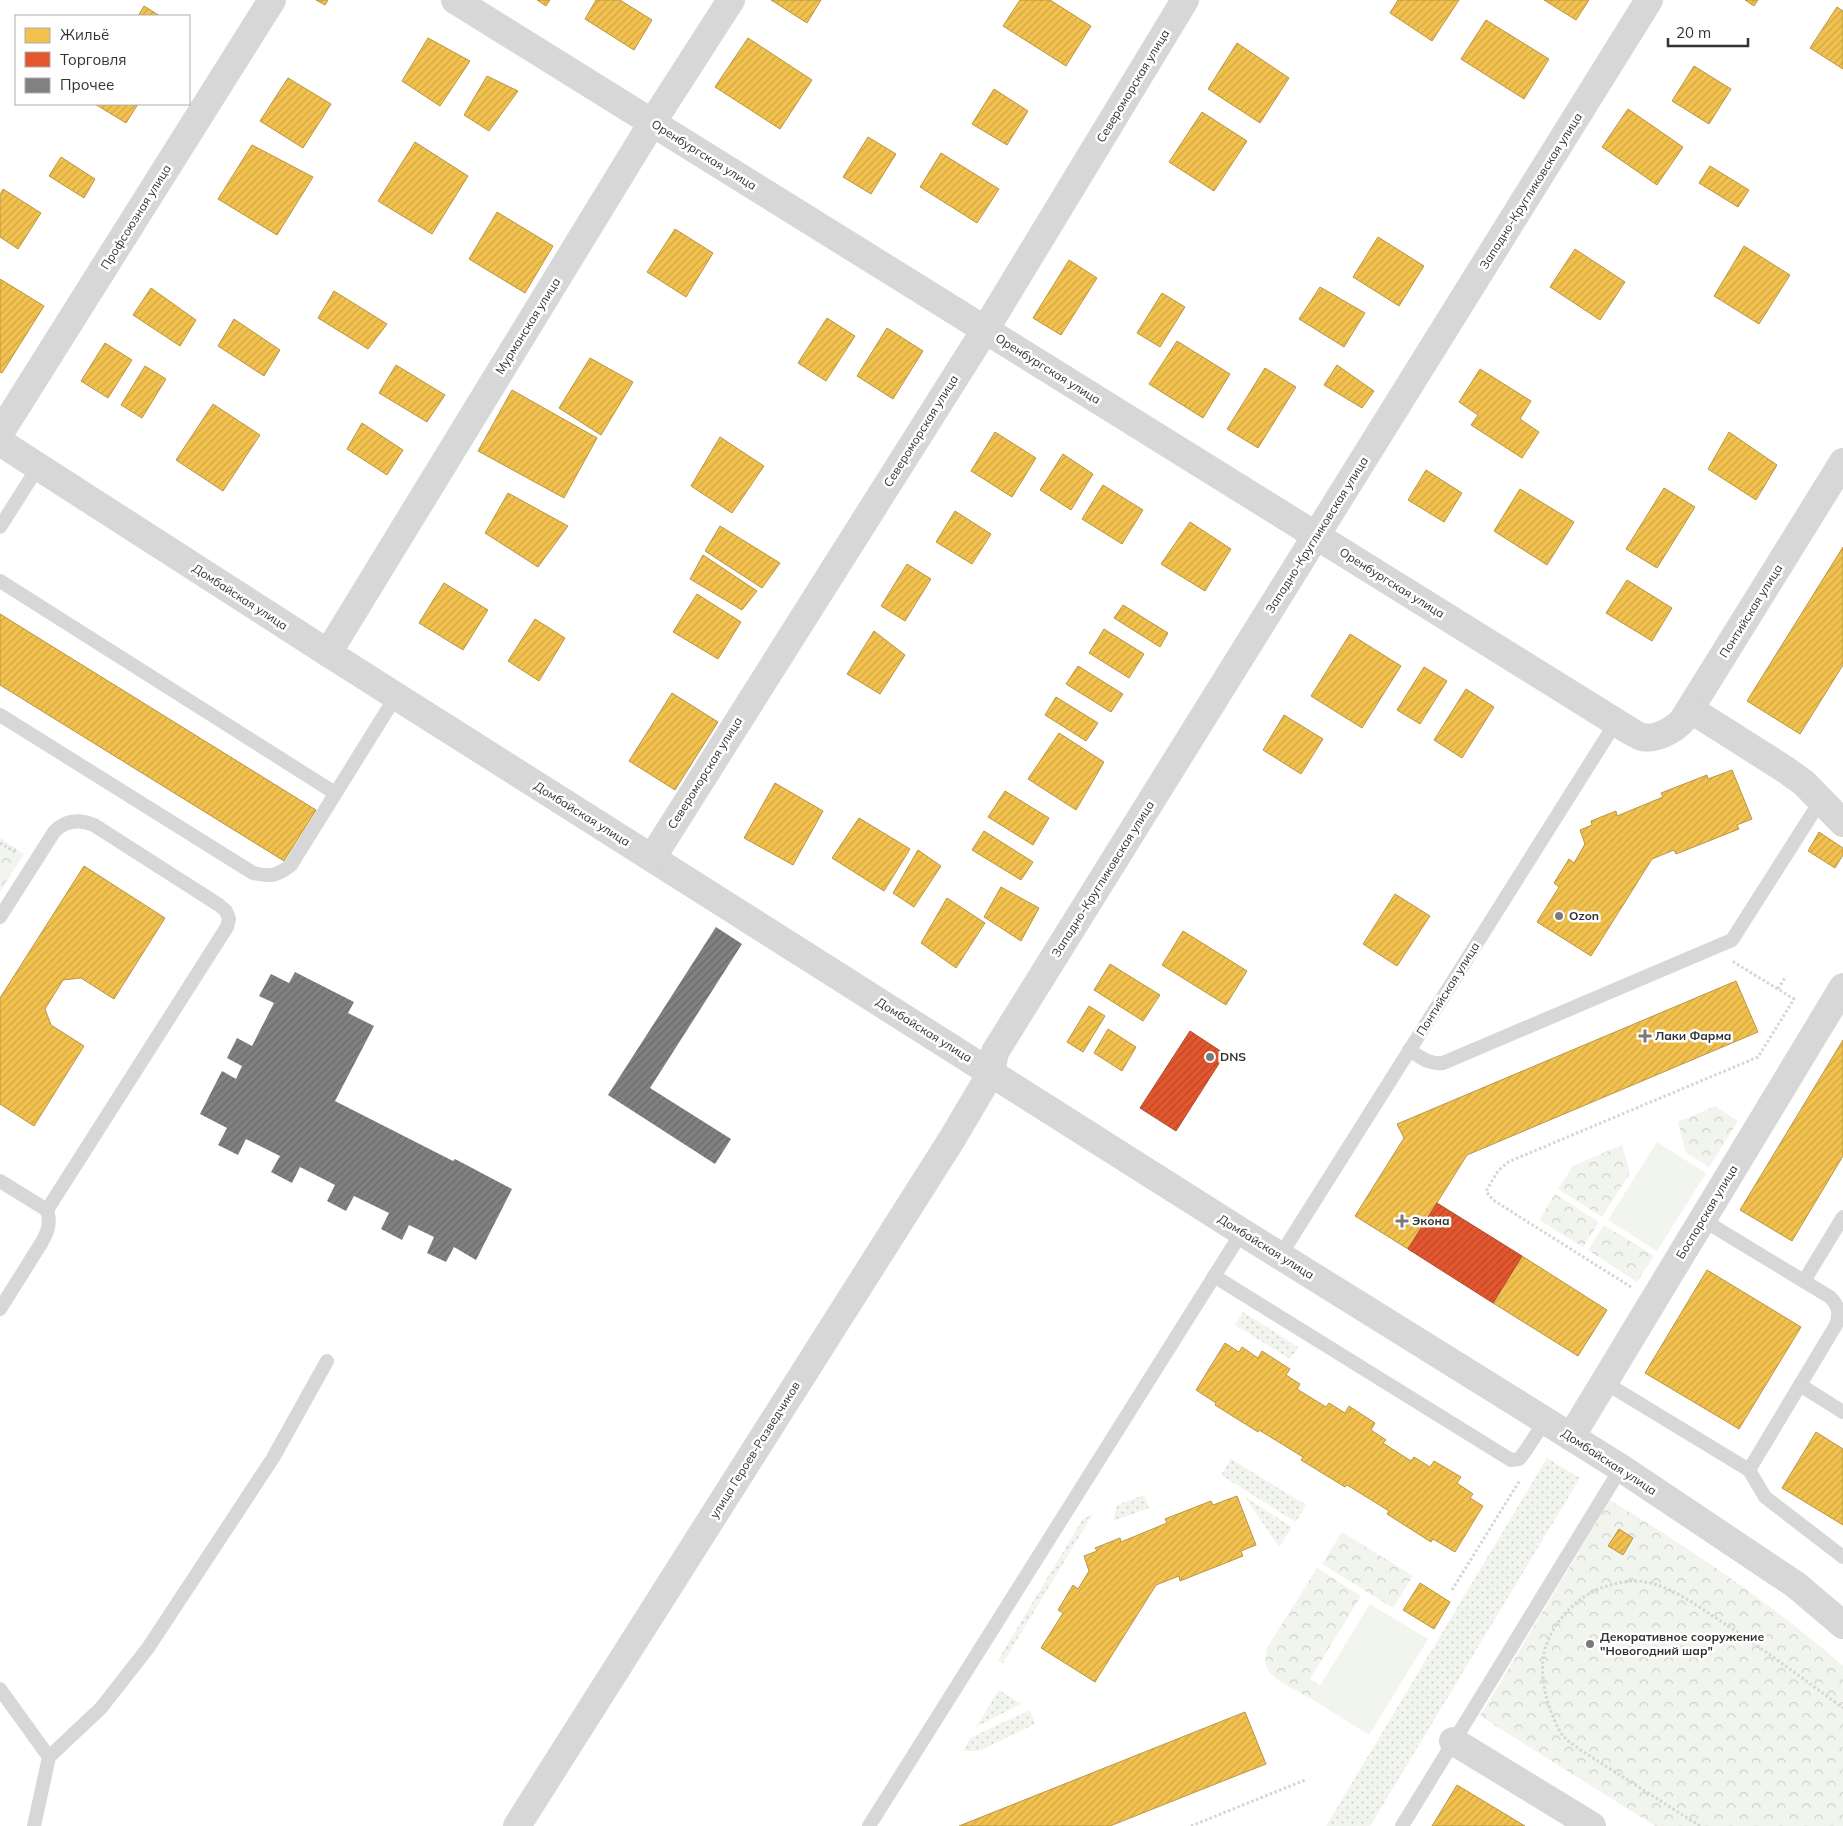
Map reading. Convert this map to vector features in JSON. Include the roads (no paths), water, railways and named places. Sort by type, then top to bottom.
[{"type":"street","name":"Профсоюзная улица","points":[[0,433],[272,0]]},
{"type":"street","name":"Оренбургская улица","points":[[455,0],[1642,737]]},
{"type":"street","name":"Мурманская улица","points":[[328,653],[652,123],[731,0]]},
{"type":"street","name":"Североморская улица","points":[[652,858],[985,330],[1185,0]]},
{"type":"street","name":"Западно-Кругликовская улица","points":[[991,1073],[995,1052],[1650,0]]},
{"type":"street","name":"Домбайская улица","points":[[0,442],[328,653],[1242,1232],[1621,1468],[1796,1585],[1843,1625]]},
{"type":"street","name":"Понтийская улица","points":[[1642,737],[1656,735],[1676,727],[1690,710],[1843,462]]},
{"type":"street","points":[[1690,710],[1804,783],[1843,823]]},
{"type":"street","name":"Боспорская улица","points":[[1571,1437],[1843,987]]},
{"type":"street","name":"улица Героев-Разведчиков","points":[[517,1826],[952,1139],[991,1073]]},
{"type":"street","points":[[1453,1741],[1592,1826]]},
{"type":"lane","points":[[0,527],[38,467]]},
{"type":"lane","points":[[0,581],[335,793]]},
{"type":"lane","points":[[0,715],[253,873],[268,876],[281,873],[291,865],[396,696]]},
{"type":"lane","name":"Понтийская улица","points":[[1280,1256],[1616,722]]},
{"type":"lane","points":[[1409,1050],[1434,1064],[1443,1062],[1732,940],[1821,800]]},
{"type":"lane","points":[[0,917],[54,832],[73,821],[84,821],[219,905],[226,911],[229,919],[227,927],[47,1210]]},
{"type":"lane","points":[[0,1180],[47,1210],[50,1221],[48,1232],[0,1309]]},
{"type":"lane","points":[[1804,1281],[1843,1216]]},
{"type":"lane","points":[[1703,1220],[1830,1297],[1837,1304],[1839,1317],[1836,1325],[1749,1470]]},
{"type":"lane","points":[[869,1826],[1242,1232]]},
{"type":"lane","points":[[1214,1276],[1511,1460],[1519,1459],[1545,1421]]},
{"type":"lane","points":[[34,1826],[49,1757],[101,1708],[148,1648],[274,1458],[327,1361]]},
{"type":"lane","points":[[1604,1382],[1749,1470],[1764,1497],[1843,1558]]},
{"type":"lane","points":[[1800,1385],[1843,1412]]},
{"type":"lane","points":[[1402,1826],[1621,1468]]},
{"type":"lane","points":[[0,1689],[49,1757]]},
{"type":"place","name":"Ozon","points":[[1559,916]]},
{"type":"place","name":"Лаки Фарма","points":[[1645,1036]]},
{"type":"place","name":"DNS","points":[[1210,1057]]},
{"type":"place","name":"Экона","points":[[1402,1221]]},
{"type":"place","name":"Декоративное сооружение \"Новогодний шар\"","points":[[1590,1644]]}]
